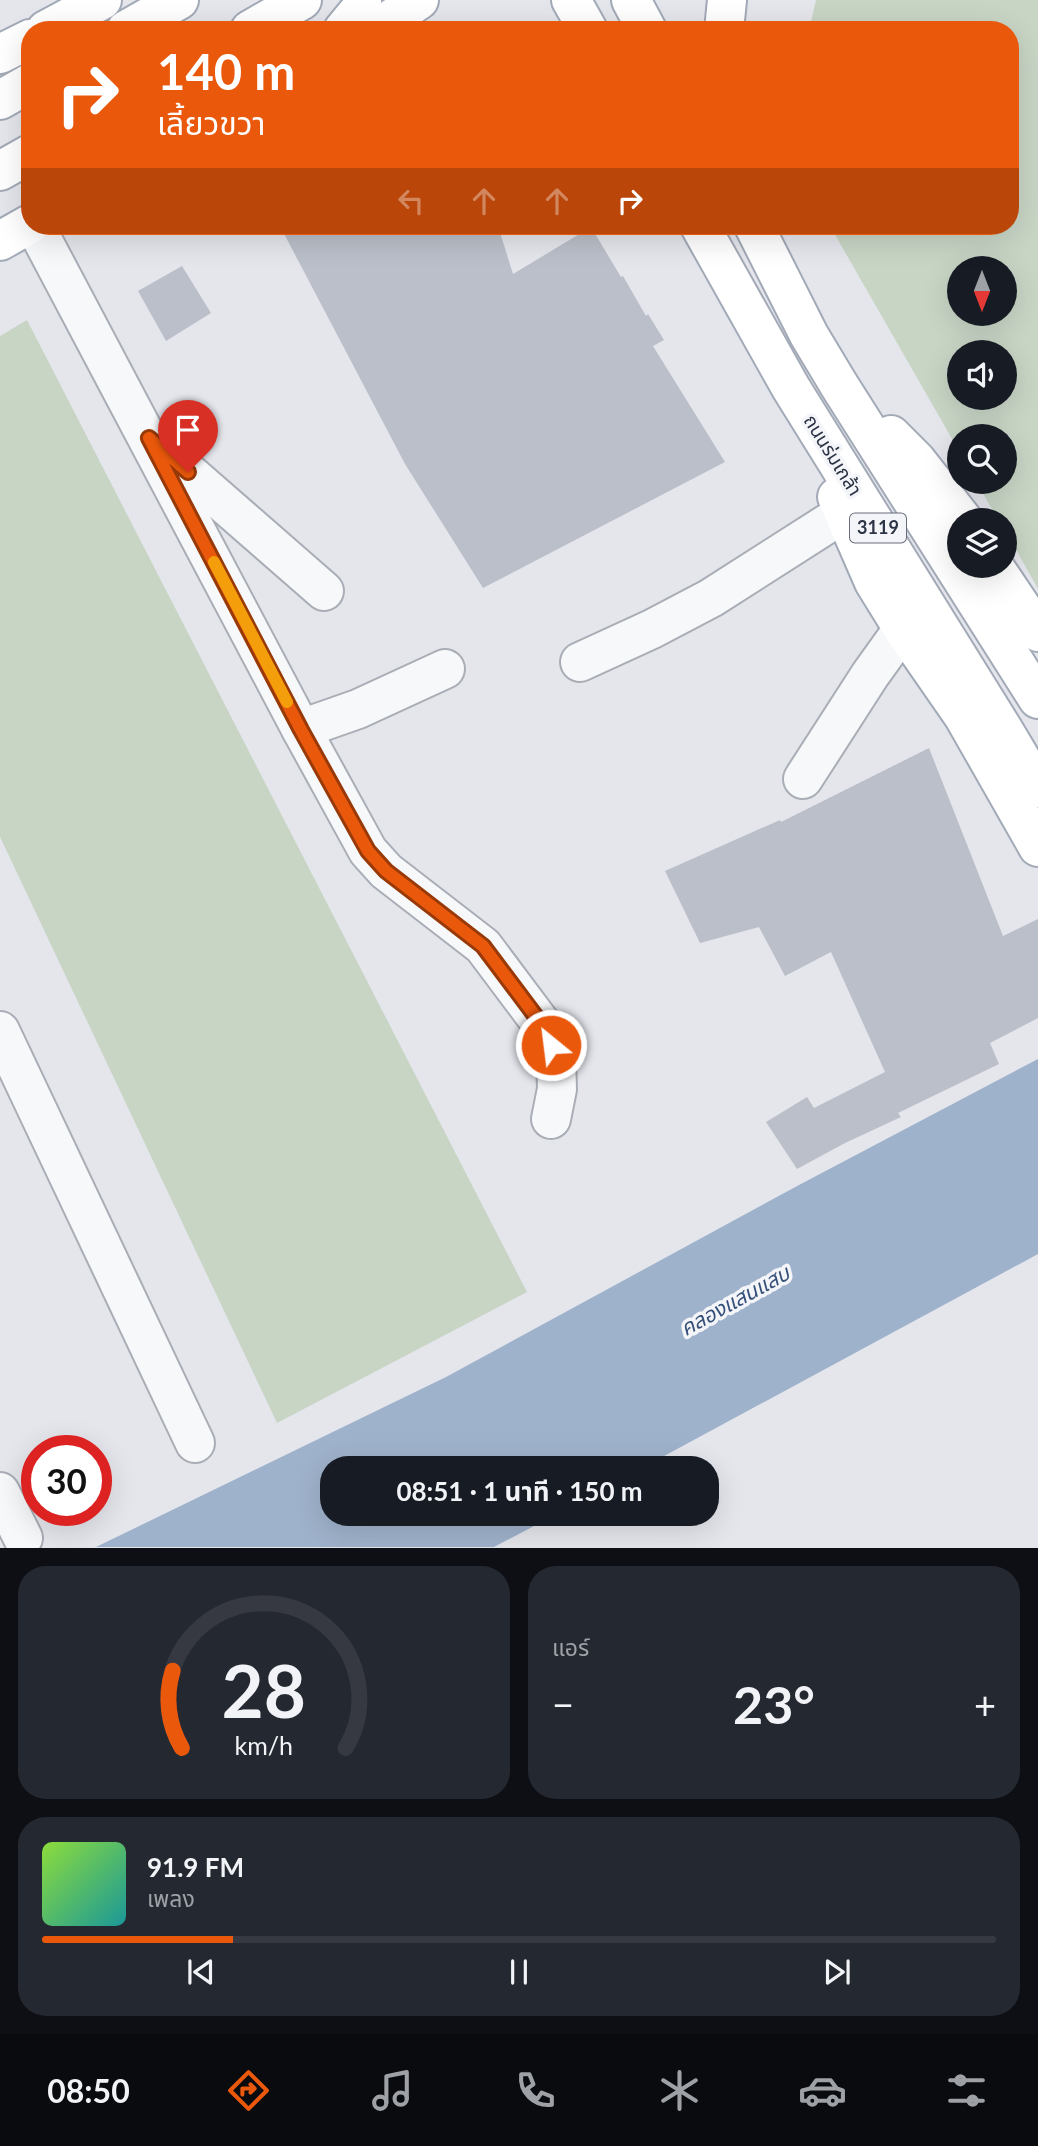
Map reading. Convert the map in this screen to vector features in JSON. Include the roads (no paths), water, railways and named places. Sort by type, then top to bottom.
[{"type":"main road","points":[[63,21],[102,0]]},
{"type":"main road","points":[[142,21],[179,0]]},
{"type":"main road","points":[[266,21],[302,0]]},
{"type":"main road","points":[[350,21],[362,7],[362,0]]},
{"type":"main road","points":[[388,21],[419,0]]},
{"type":"main road","points":[[571,0],[583,21]]},
{"type":"main road","points":[[631,0],[642,21]]},
{"type":"main road","points":[[725,21],[726,0]]},
{"type":"main road","points":[[0,54],[21,43]]},
{"type":"main road","points":[[0,100],[21,88]]},
{"type":"main road","points":[[0,171],[21,159]]},
{"type":"main road","points":[[0,241],[21,229]]},
{"type":"main road","points":[[690,235],[722,265]]},
{"type":"main road","name":"ถนนร่มเกล้า","points":[[704,235],[791,388],[1038,788]]},
{"type":"main road","name":"3119","points":[[760,235],[809,335],[1038,699]]},
{"type":"main road","points":[[839,385],[916,460],[954,508]]},
{"type":"main road","points":[[791,388],[874,582],[964,717],[1038,846]]},
{"type":"main road","points":[[1002,578],[1038,632]]},
{"type":"street","points":[[40,235],[301,730],[368,851],[386,871],[483,946],[546,1030],[556,1060],[557,1089],[551,1119]]},
{"type":"street","points":[[149,438],[324,591]]},
{"type":"street","points":[[580,662],[711,598],[844,513]]},
{"type":"street","points":[[803,779],[903,629]]},
{"type":"street","points":[[301,730],[358,709],[445,669]]},
{"type":"street","points":[[0,1031],[195,1443]]},
{"type":"street","points":[[0,1492],[23,1538]]},
{"type":"water","name":"คลองแสนแสบ","points":[[1038,1059],[1038,1254],[664,1456],[320,1456],[320,1526],[534,1526],[494,1547],[96,1547],[446,1377]]}]
